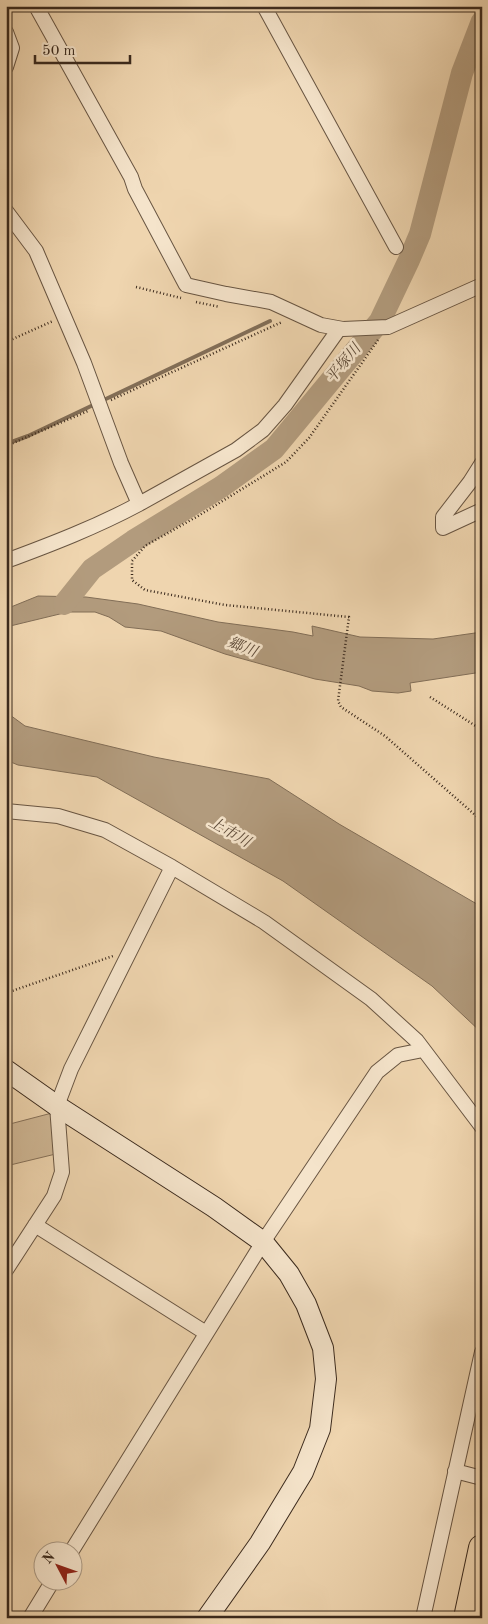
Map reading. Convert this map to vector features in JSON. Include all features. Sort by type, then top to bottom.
[{"type":"highway","points":[[467,1618],[482,1548]]},
{"type":"street","points":[[36,6],[130,177],[186,285],[271,302],[321,325],[343,329],[388,327],[482,285]]},
{"type":"street","points":[[264,6],[396,247]]},
{"type":"street","points":[[6,32],[12,48],[6,67]]},
{"type":"street","points":[[6,211],[36,251],[139,504]]},
{"type":"street","points":[[6,561],[62,541],[105,522],[236,450],[263,430],[285,405],[343,329]]},
{"type":"street","points":[[482,463],[470,482],[442,517],[443,528],[482,510]]},
{"type":"street","points":[[6,811],[58,816],[105,830],[172,867],[264,922],[371,999],[416,1041],[482,1128]]},
{"type":"street","points":[[6,1270],[54,1196],[62,1172],[57,1106],[71,1069],[172,867]]},
{"type":"street","points":[[77,1542],[263,1242],[377,1072],[398,1055],[423,1050]]},
{"type":"street","points":[[6,1070],[57,1106],[214,1207],[263,1242],[289,1274],[306,1304],[323,1348],[326,1379],[320,1429],[303,1472],[260,1543],[207,1618]]},
{"type":"street","points":[[35,1225],[206,1333]]},
{"type":"street","points":[[426,1617],[455,1471],[482,1352]]},
{"type":"street","points":[[455,1471],[478,1477]]},
{"type":"street","points":[[30,1618],[46,1592]]},
{"type":"path","points":[[136,287],[183,298]]},
{"type":"path","points":[[192,301],[225,308]]},
{"type":"path","points":[[6,342],[64,316]]},
{"type":"path","points":[[6,446],[100,406],[282,322],[276,319]]},
{"type":"path","points":[[388,327],[309,438],[286,462],[145,546],[132,561],[132,580],[145,590],[226,605],[349,617],[338,701],[341,707],[384,736],[482,821]]},
{"type":"path","points":[[430,697],[482,730]]},
{"type":"path","points":[[6,993],[132,949]]},
{"type":"shaded area","points":[[52,1113],[64,1152],[6,1166],[6,1125]]},
{"type":"water","name":"郷川","points":[[38,596],[86,597],[138,604],[218,622],[313,636],[312,626],[360,637],[433,639],[482,632],[482,672],[410,683],[411,691],[398,693],[372,691],[359,686],[315,679],[225,654],[161,631],[125,627],[109,617],[95,612],[68,612],[6,627],[6,609]]},
{"type":"water","name":"上市川","points":[[6,712],[25,726],[154,757],[269,779],[339,824],[482,907],[482,1033],[432,986],[283,881],[97,777],[18,765],[6,760]]},
{"type":"waterway","name":"平塚川","points":[[64,604],[92,569],[133,541],[221,487],[274,449],[380,321],[420,234],[462,73],[482,21]]},
{"type":"waterway","points":[[6,444],[28,436],[270,321]]}]
